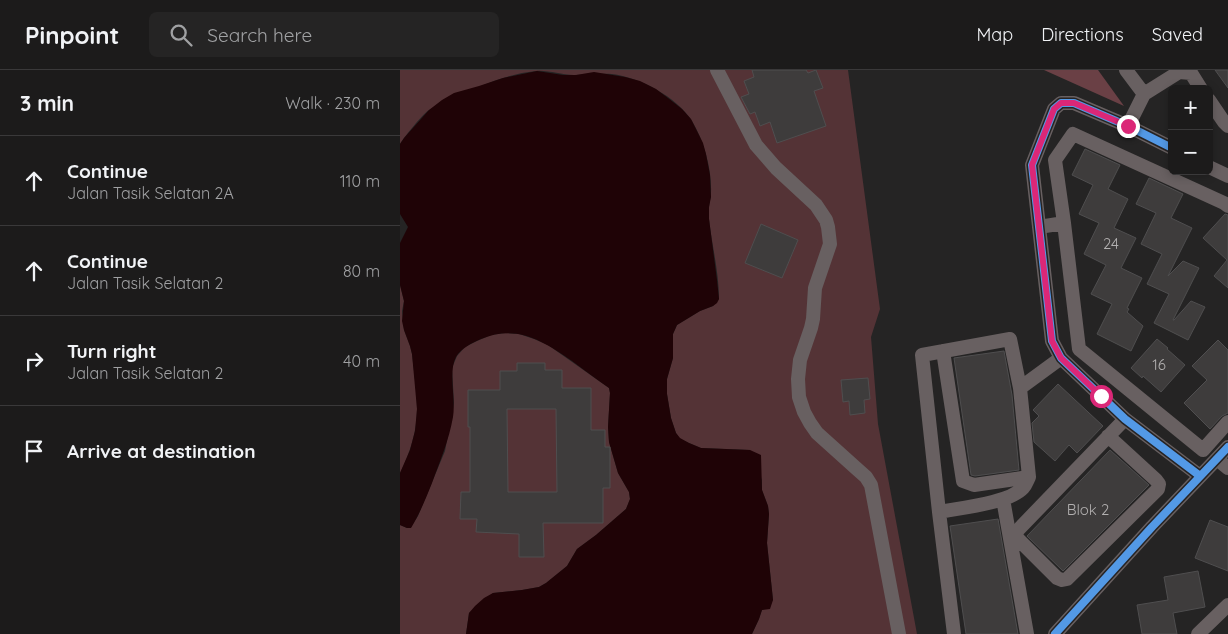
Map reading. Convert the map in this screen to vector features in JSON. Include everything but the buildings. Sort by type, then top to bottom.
[{"type":"street","points":[[717,70],[756,145],[776,168],[816,205],[826,220],[830,244],[815,288],[813,319],[798,370],[799,397],[804,412],[817,433],[858,469],[871,485],[899,634]]},
{"type":"street","points":[[1126,70],[1144,94]]},
{"type":"street","points":[[1128,126],[1144,94],[1179,72],[1190,73],[1198,85]]},
{"type":"street","points":[[1168,146],[1128,126],[1074,103],[1061,103],[1054,109],[1032,165],[1052,341],[1061,358],[1125,419],[1200,476]]},
{"type":"street","points":[[1213,106],[1228,126]]},
{"type":"street","points":[[1228,206],[1073,134],[1055,160],[1079,349],[1204,450],[1228,422]]},
{"type":"street","points":[[1213,169],[1228,176]]},
{"type":"street","points":[[1039,227],[1064,223]]},
{"type":"street","points":[[939,512],[1003,499],[1016,494],[1024,487],[1029,478],[1020,388],[1010,339],[922,354],[939,512],[954,634]]},
{"type":"street","points":[[943,351],[963,481],[974,485],[1029,478]]},
{"type":"street","points":[[1020,388],[1061,358]]},
{"type":"street","points":[[1101,396],[1119,381]]},
{"type":"street","points":[[1108,436],[1156,480],[1159,484],[1158,489],[1067,579],[1062,580],[1018,539],[1017,531],[1108,436],[1125,419]]},
{"type":"street","points":[[1055,634],[1200,476],[1223,463],[1228,447]]},
{"type":"street","points":[[1003,499],[1027,634]]},
{"type":"street","points":[[1198,634],[1228,605]]},
{"type":"shaded area","points":[[400,70],[848,70],[880,309],[871,337],[878,424],[917,634],[752,634],[762,610],[773,600],[767,543],[769,514],[762,490],[762,480],[750,450],[701,448],[680,439],[671,418],[667,394],[667,379],[673,358],[673,334],[677,325],[700,311],[713,306],[719,299],[717,269],[709,219],[711,184],[709,165],[700,137],[685,112],[667,96],[634,79],[612,74],[569,75],[536,71],[492,82],[434,107],[422,116],[400,144]]},
{"type":"shaded area","points":[[1044,70],[1098,70],[1124,106]]},
{"type":"shaded area","points":[[537,71],[563,75],[594,72],[640,81],[656,89],[682,109],[691,119],[703,143],[710,175],[709,219],[719,299],[713,306],[700,311],[677,325],[673,334],[673,358],[667,379],[667,394],[671,418],[676,433],[680,438],[701,448],[750,450],[761,455],[762,490],[769,514],[767,543],[773,600],[770,609],[762,610],[752,634],[466,634],[469,613],[484,598],[493,593],[539,587],[546,583],[567,566],[577,549],[626,509],[630,499],[629,492],[618,473],[609,442],[609,388],[551,347],[529,337],[506,333],[494,335],[470,344],[458,354],[454,363],[452,378],[453,417],[444,450],[425,500],[411,528],[400,525],[400,473],[410,450],[415,431],[417,409],[412,354],[402,321],[404,301],[400,285],[400,243],[408,227],[400,214],[400,144],[429,110],[454,93],[503,78]]},
{"type":"shaded area","points":[[400,285],[404,301],[402,311],[404,330],[412,354],[417,409],[412,442],[400,473]]},
{"type":"shaded area","points":[[519,334],[548,345],[609,388],[609,442],[618,473],[629,492],[630,499],[626,509],[577,549],[567,566],[546,583],[539,587],[493,593],[469,613],[466,634],[400,634],[400,525],[407,528],[411,527],[418,516],[445,451],[454,403],[452,368],[457,356],[465,347],[491,335]]},
{"type":"cycle path","points":[[1168,146],[1128,126],[1074,103],[1061,103],[1054,109],[1032,165],[1052,341],[1061,358],[1125,419],[1200,476]]},
{"type":"cycle path","points":[[1055,634],[1228,447]]},
{"type":"route","points":[[1101,396],[1061,358],[1052,341],[1032,165],[1054,109],[1061,103],[1074,103],[1128,126]]}]
